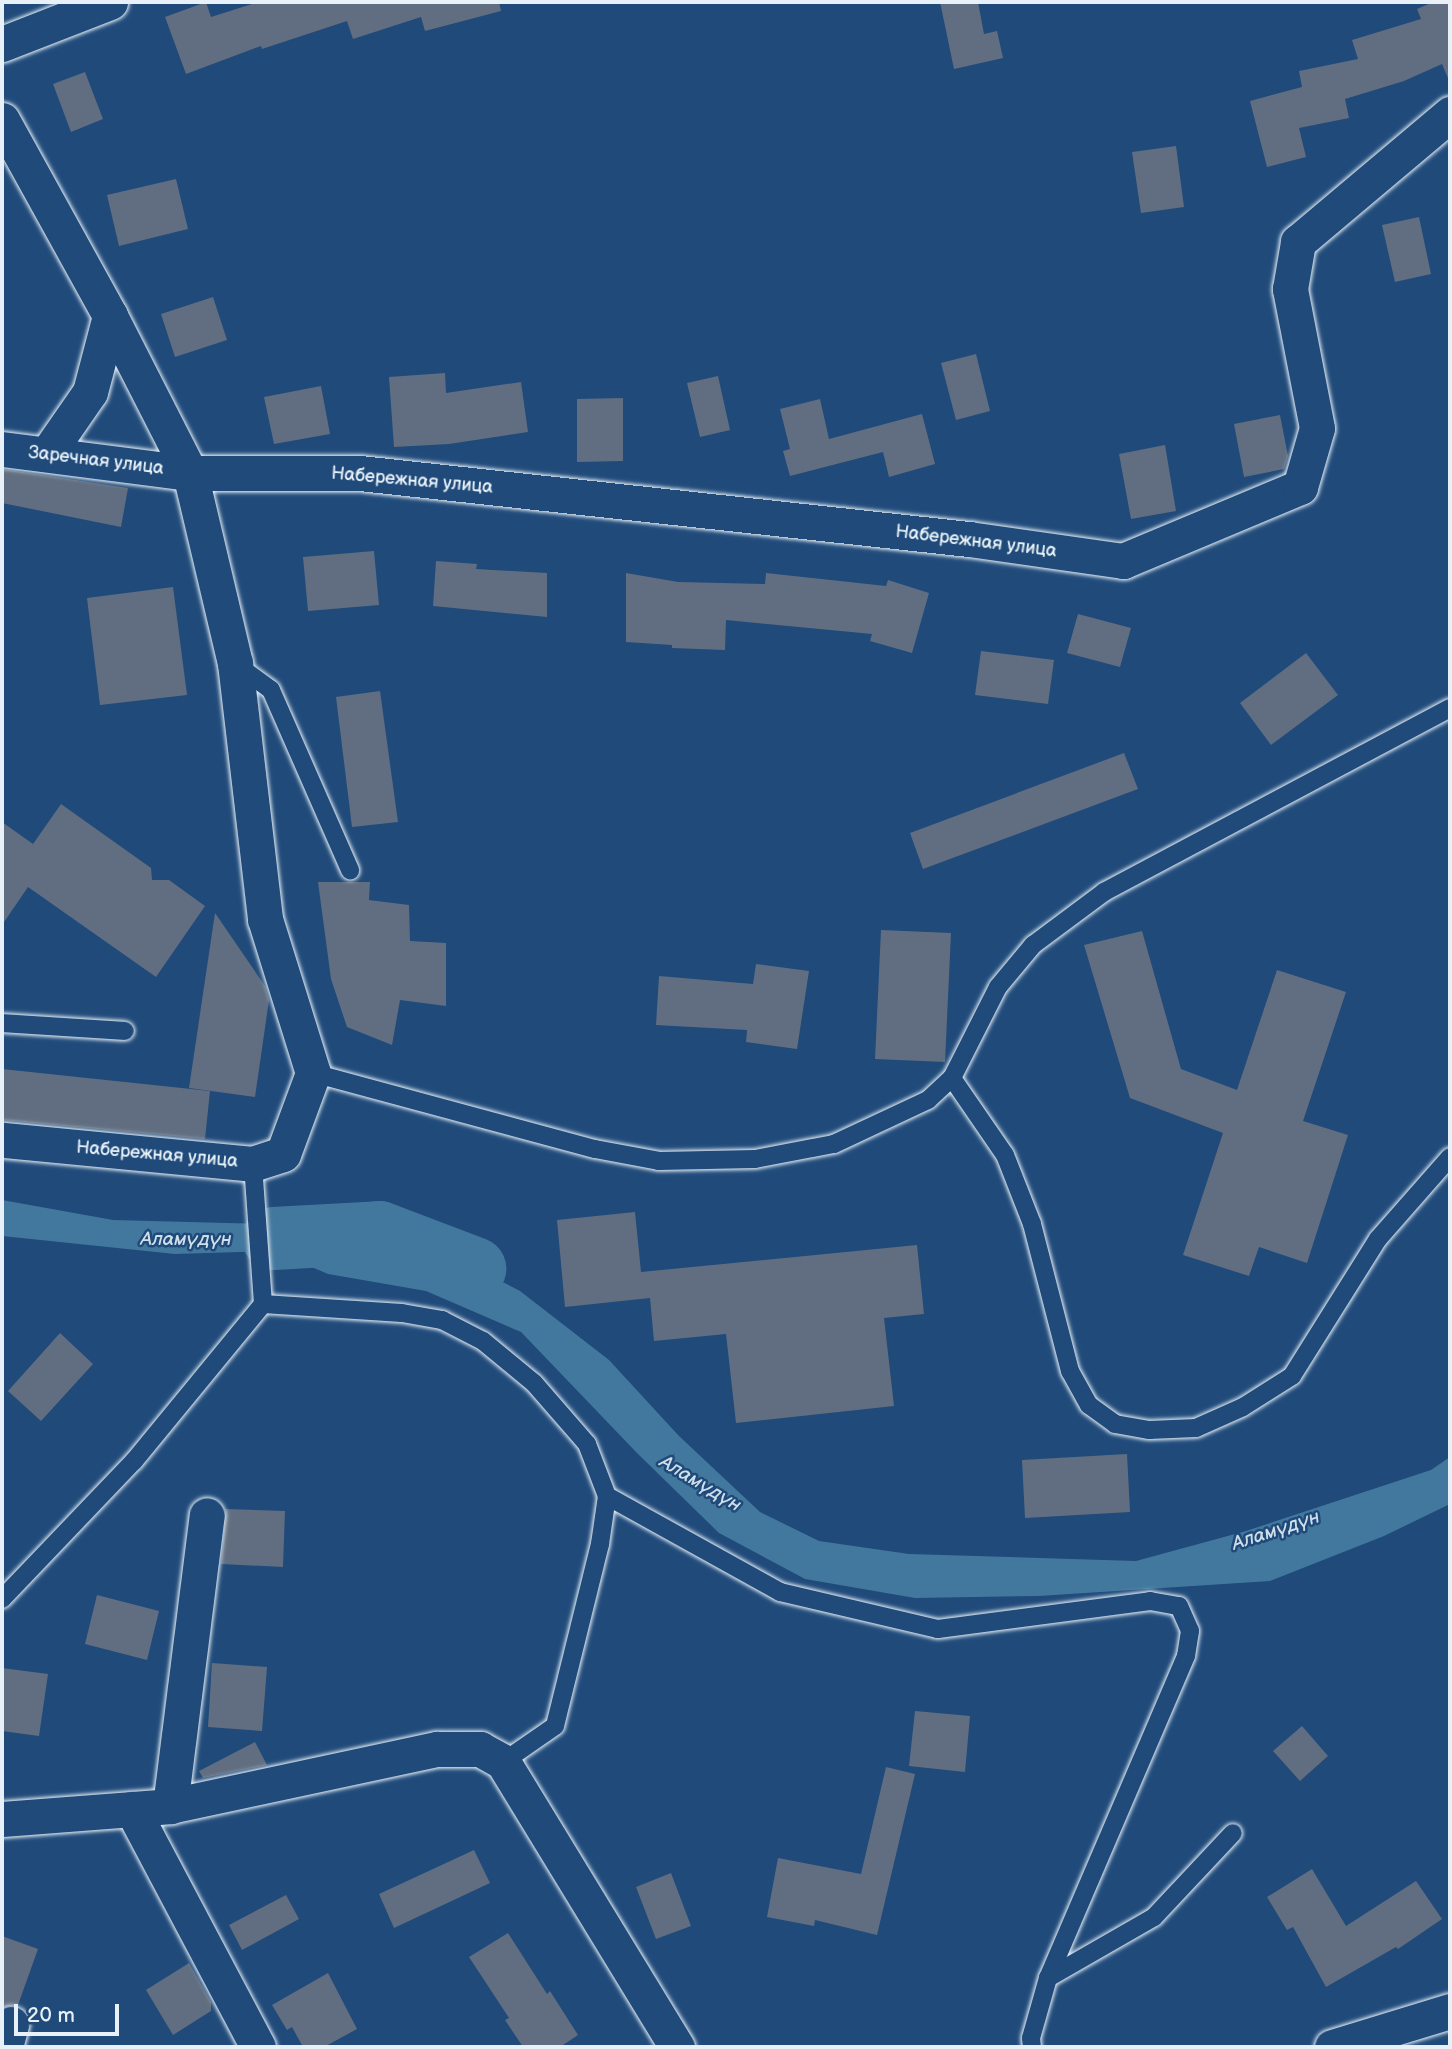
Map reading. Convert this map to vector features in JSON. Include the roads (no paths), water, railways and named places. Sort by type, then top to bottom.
[{"type":"street","points":[[2,44],[110,2]]},
{"type":"street","name":"Набережная улица","points":[[190,473],[360,474],[969,540],[1123,561],[1300,486],[1317,428],[1290,289],[1298,242],[1450,114]]},
{"type":"street","points":[[2,120],[110,316],[190,473],[234,663],[265,919],[313,1073]]},
{"type":"street","points":[[47,454],[90,392],[110,316]]},
{"type":"street","name":"Заречная улица","points":[[2,449],[190,473]]},
{"type":"street","name":"Набережная улица","points":[[2,1140],[253,1164],[283,1154],[313,1073]]},
{"type":"street","points":[[170,1806],[208,1515]]},
{"type":"street","points":[[2,1819],[170,1806],[438,1749],[480,1749],[503,1762],[677,2047]]},
{"type":"street","points":[[132,1809],[258,2047]]},
{"type":"street","points":[[1332,2047],[1450,2011]]},
{"type":"lane","points":[[234,663],[271,690],[350,870]]},
{"type":"lane","points":[[313,1073],[595,1149],[659,1161],[755,1159],[834,1144],[928,1100],[952,1077],[998,987],[1033,945],[1104,892],[1450,708]]},
{"type":"lane","points":[[2,1024],[125,1031]]},
{"type":"lane","points":[[952,1077],[1005,1155],[1032,1224],[1070,1371],[1089,1405],[1106,1418],[1115,1424],[1149,1430],[1196,1428],[1243,1407],[1292,1376],[1378,1239],[1450,1157]]},
{"type":"lane","points":[[2,1599],[134,1461],[263,1296],[253,1164]]},
{"type":"lane","points":[[263,1296],[442,1320],[483,1340],[534,1383],[587,1444],[607,1496],[600,1544],[555,1726],[503,1762]]},
{"type":"lane","points":[[607,1496],[780,1591],[938,1629],[1150,1601],[1179,1606],[1190,1631],[1186,1656],[1048,1978],[1031,2038],[1032,2047]]},
{"type":"lane","points":[[1048,1978],[1154,1917],[1233,1833]]},
{"type":"water","points":[[2,1200],[113,1220],[298,1225],[427,1242],[520,1291],[609,1360],[679,1436],[760,1512],[819,1541],[909,1554],[1136,1561],[1246,1531],[1431,1470],[1450,1457],[1450,1504],[1384,1536],[1270,1581],[1039,1596],[915,1598],[805,1579],[719,1533],[637,1453],[521,1332],[426,1291],[328,1274],[274,1251],[175,1254],[2,1236]]},
{"type":"waterway","name":"Аламүдүн","points":[[273,1238],[379,1232],[474,1268]]}]
